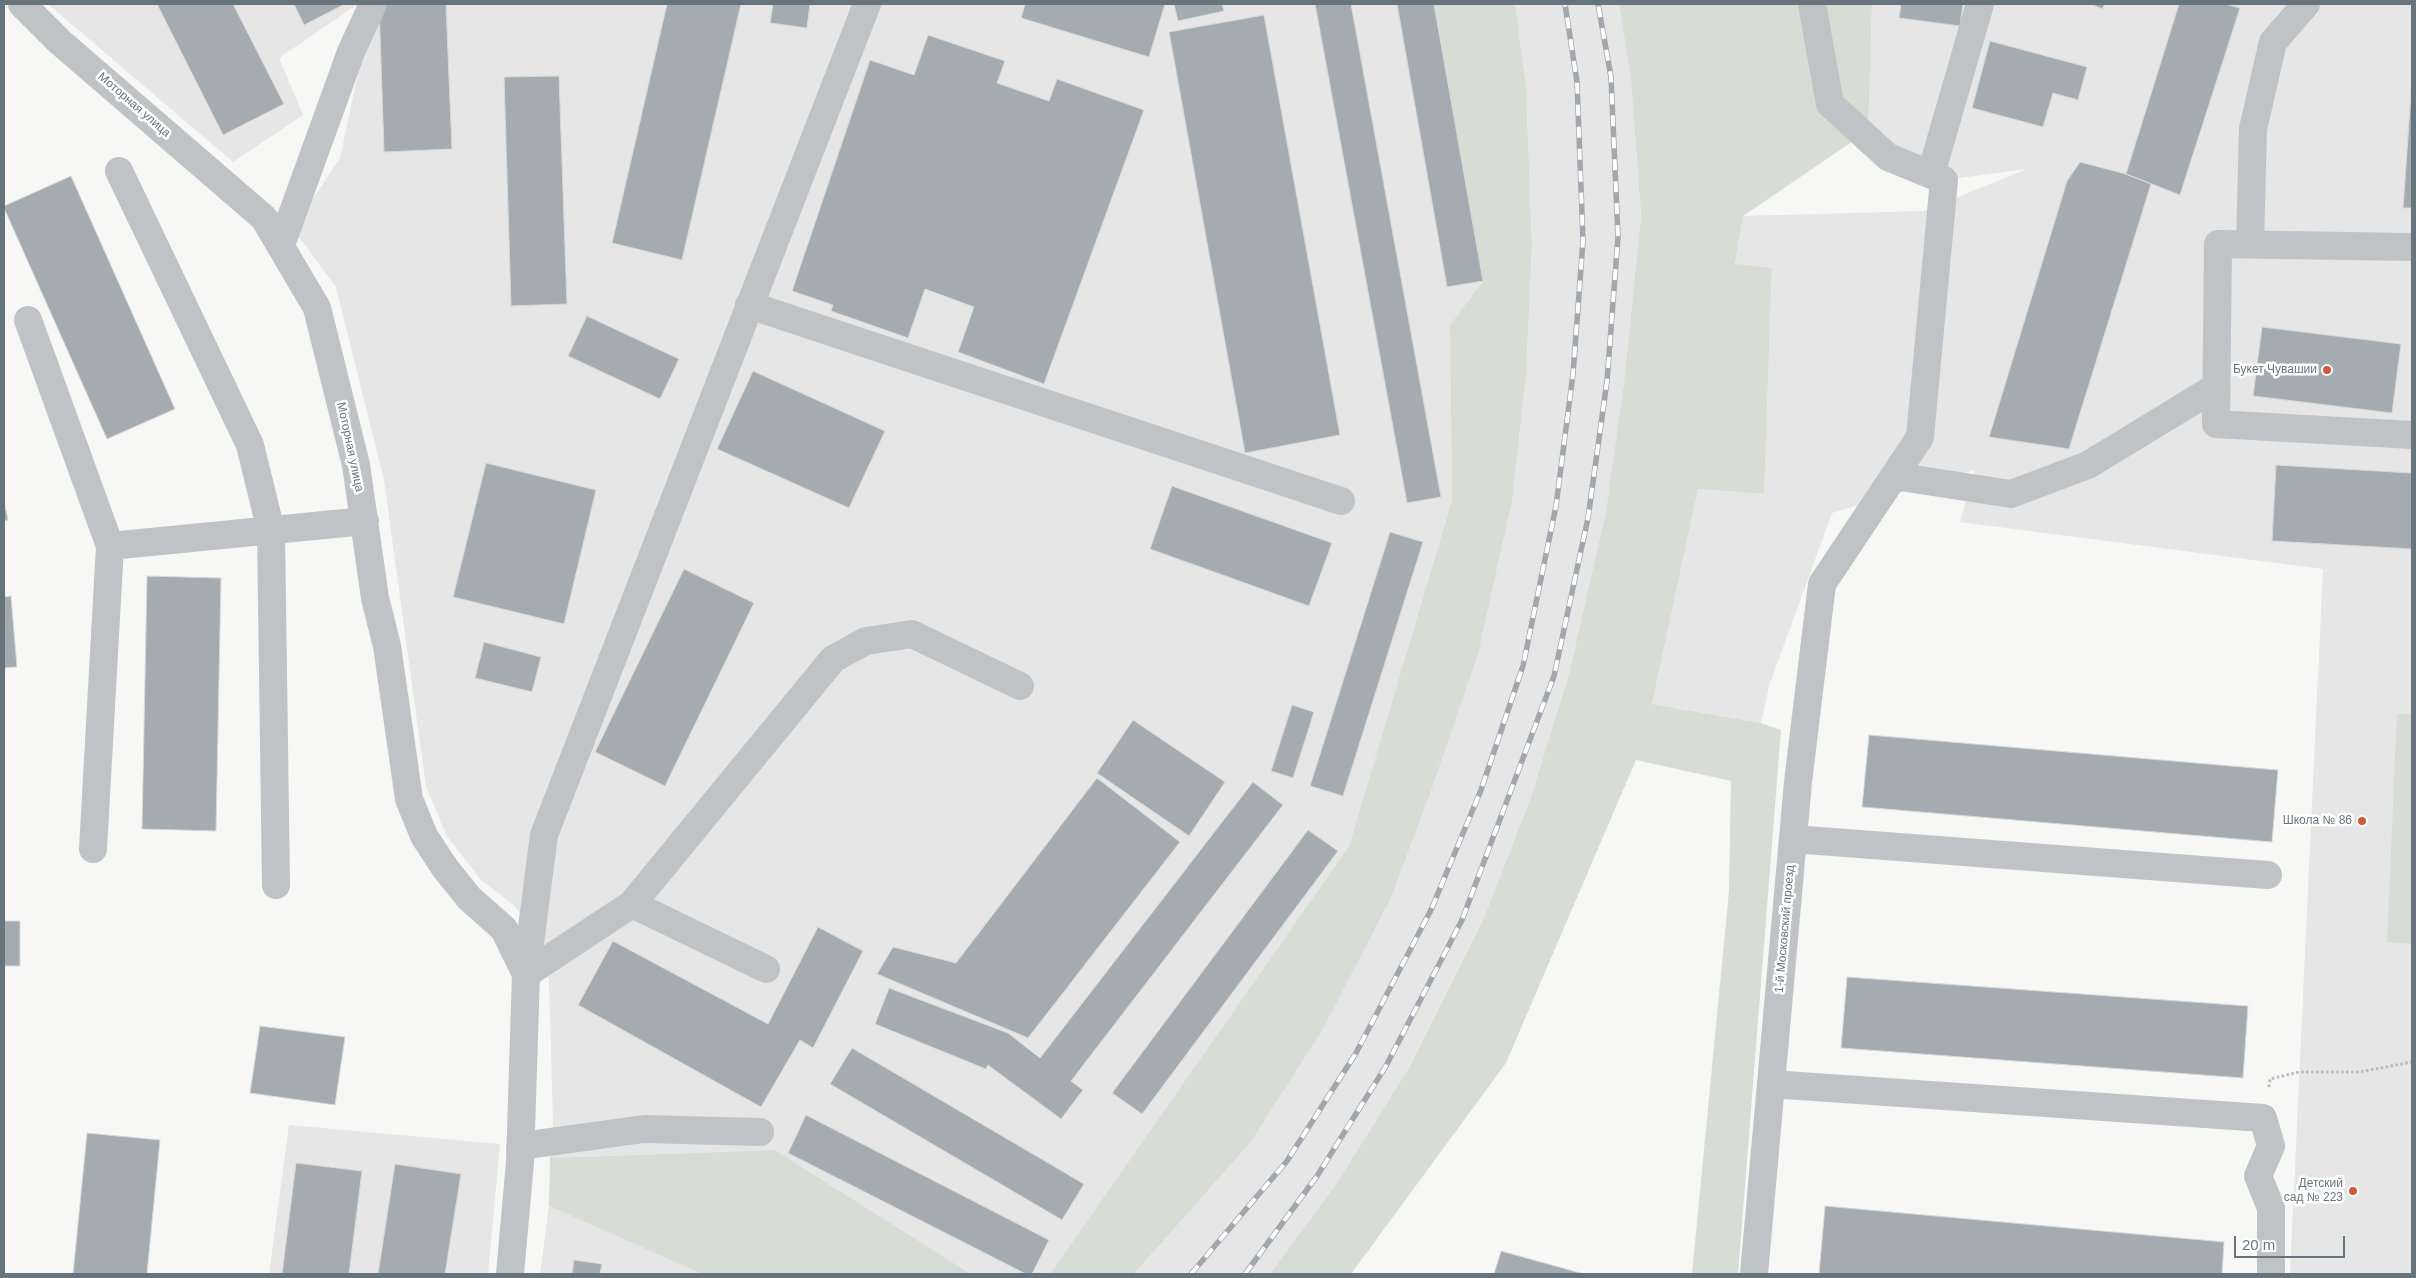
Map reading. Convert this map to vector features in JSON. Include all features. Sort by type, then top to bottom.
[{"type":"street","name":"Моторная улица","points":[[22,4],[60,42],[264,218],[317,308],[356,465],[375,598],[387,646],[409,799],[424,836],[445,868],[469,898],[504,928],[526,974]]},
{"type":"street","points":[[281,245],[352,52],[373,4]]},
{"type":"street","points":[[510,1274],[520,1146],[526,974],[544,835],[867,4]]},
{"type":"street","points":[[1812,4],[1830,104],[1888,157],[1944,180],[1920,437],[1894,476],[2011,494],[2088,464],[2216,387]]},
{"type":"street","points":[[1931,174],[1980,4]]},
{"type":"street","points":[[2250,244],[2253,130],[2272,42],[2306,4]]},
{"type":"street","points":[[119,171],[250,445],[271,531],[276,885]]},
{"type":"street","points":[[2412,247],[2218,244],[2216,387],[2216,424],[2412,435]]},
{"type":"street","points":[[749,305],[1341,501]]},
{"type":"street","points":[[28,320],[110,546],[93,849]]},
{"type":"street","name":"1-й Московский проезд","points":[[1754,1274],[1793,839],[1822,584],[1894,476]]},
{"type":"street","points":[[110,546],[364,521]]},
{"type":"street","points":[[526,974],[632,904],[833,659],[866,640],[912,634],[1020,686]]},
{"type":"street","points":[[1793,839],[2268,875]]},
{"type":"street","points":[[632,904],[766,968]]},
{"type":"street","points":[[1771,1084],[2263,1118],[2271,1146],[2258,1176],[2271,1208],[2271,1274]]},
{"type":"street","points":[[520,1146],[644,1130],[760,1132]]},
{"type":"path","points":[[2263,1118],[2270,1079],[2299,1072],[2359,1072],[2412,1062]]},
{"type":"shaded area","points":[[48,4],[358,4],[279,58],[303,115],[233,162]]},
{"type":"shaded area","points":[[373,4],[1434,4],[1483,281],[1450,325],[1452,500],[1349,846],[1050,1274],[971,1274],[775,1150],[550,1158],[553,1121],[549,981],[541,941],[515,906],[481,880],[447,836],[426,787],[384,480],[336,287],[293,229],[340,158]]},
{"type":"shaded area","points":[[1434,4],[1515,4],[1526,85],[1532,247],[1526,375],[1512,501],[1478,654],[1429,797],[1390,900],[1322,1031],[1250,1143],[1134,1274],[1050,1274],[1349,846],[1452,500],[1450,325],[1483,281]]},
{"type":"shaded area","points":[[1515,4],[1619,4],[1631,79],[1641,216],[1624,383],[1606,511],[1569,674],[1530,800],[1483,920],[1409,1068],[1337,1183],[1270,1274],[1134,1274],[1250,1143],[1322,1031],[1390,900],[1429,797],[1478,653],[1512,501],[1526,375],[1532,247],[1526,85]]},
{"type":"shaded area","points":[[1619,4],[1872,4],[1868,131],[1743,216],[1735,264],[1772,268],[1764,494],[1698,489],[1652,704],[1761,723],[1781,730],[1738,1274],[1692,1274],[1729,891],[1731,781],[1636,760],[1506,1063],[1351,1274],[1270,1274],[1337,1183],[1409,1068],[1483,920],[1530,800],[1569,674],[1606,511],[1624,383],[1641,216],[1631,79]]},
{"type":"shaded area","points":[[1872,4],[2412,4],[2412,1274],[2290,1274],[2323,569],[1960,522],[1975,470],[1832,513],[1769,686],[1761,723],[1652,704],[1698,489],[1764,494],[1772,268],[1735,265],[1743,216],[1924,211],[2027,169],[1944,180],[1868,131]]},
{"type":"shaded area","points":[[2397,714],[2412,714],[2412,944],[2387,942]]},
{"type":"shaded area","points":[[289,1125],[500,1144],[488,1274],[269,1274]]},
{"type":"shaded area","points":[[775,1150],[971,1274],[702,1274],[549,1206],[550,1158]]},
{"type":"shaded area","points":[[549,1206],[702,1274],[540,1274]]},
{"type":"building","points":[[157,4],[233,4],[284,104],[223,135]]},
{"type":"building","points":[[294,4],[345,4],[304,25]]},
{"type":"building","points":[[379,4],[446,4],[452,149],[384,152]]},
{"type":"building","points":[[667,4],[741,4],[682,260],[612,243]]},
{"type":"building","points":[[773,4],[810,4],[807,28],[770,23]]},
{"type":"building","points":[[1025,4],[1165,4],[1149,57],[1021,18]]},
{"type":"building","points":[[1174,4],[1222,4],[1224,11],[1178,21]]},
{"type":"building","points":[[1315,4],[1351,4],[1441,497],[1407,503]]},
{"type":"building","points":[[1397,4],[1434,4],[1483,281],[1447,287]]},
{"type":"building","points":[[1901,4],[1963,4],[1960,26],[1899,18]]},
{"type":"building","points":[[2091,4],[2105,4],[2102,9]]},
{"type":"building","points":[[2179,4],[2225,4],[2240,8],[2180,195],[2126,174]]},
{"type":"building","points":[[1264,15],[1340,435],[1245,453],[1169,32]]},
{"type":"building","points":[[928,35],[1005,61],[997,83],[1049,101],[1057,79],[1144,110],[1044,384],[958,352],[974,307],[925,289],[908,338],[831,311],[833,305],[792,291],[870,60],[914,75]]},
{"type":"building","points":[[1990,41],[2087,67],[2078,100],[2053,93],[2043,127],[1972,108]]},
{"type":"building","points":[[559,76],[567,304],[511,306],[504,77]]},
{"type":"building","points":[[2412,79],[2412,208],[2403,208]]},
{"type":"building","points":[[2080,162],[2126,174],[2151,184],[2069,449],[1989,437],[2067,181]]},
{"type":"building","points":[[71,176],[175,409],[107,439],[4,208],[4,206]]},
{"type":"building","points":[[587,316],[679,359],[660,399],[568,356]]},
{"type":"building","name":"Букет Чувашии","points":[[2262,327],[2401,344],[2392,413],[2253,396]]},
{"type":"building","points":[[753,371],[885,431],[849,508],[717,449]]},
{"type":"building","points":[[486,463],[596,490],[564,624],[453,597]]},
{"type":"building","points":[[2276,465],[2412,473],[2412,549],[2272,541]]},
{"type":"building","points":[[1172,486],[1332,543],[1309,606],[1150,549]]},
{"type":"building","points":[[4,501],[8,520],[4,521]]},
{"type":"building","points":[[1390,532],[1423,542],[1343,796],[1310,786]]},
{"type":"building","points":[[684,569],[754,603],[665,786],[595,752]]},
{"type":"building","points":[[147,576],[221,578],[216,831],[142,829]]},
{"type":"building","points":[[11,596],[17,667],[4,668],[4,597]]},
{"type":"building","points":[[484,642],[541,657],[532,692],[475,678]]},
{"type":"building","points":[[1292,705],[1314,712],[1293,778],[1271,771]]},
{"type":"building","points":[[1133,720],[1225,782],[1189,836],[1097,773]]},
{"type":"building","points":[[1869,735],[2278,770],[2272,842],[1862,807]]},
{"type":"building","points":[[1097,778],[1180,842],[1028,1038],[877,974],[893,947],[956,963]]},
{"type":"building","points":[[1253,782],[1283,805],[1071,1081],[1083,1090],[1061,1119],[988,1065],[986,1069],[875,1024],[889,988],[1008,1033],[1040,1058]]},
{"type":"building","points":[[1308,830],[1338,851],[1142,1114],[1112,1093]]},
{"type":"building","points":[[4,921],[20,921],[20,966],[4,966]]},
{"type":"building","points":[[818,927],[863,951],[813,1048],[800,1040],[761,1107],[578,1005],[613,941],[768,1024]]},
{"type":"building","points":[[1847,977],[2248,1006],[2243,1078],[1841,1048]]},
{"type":"building","points":[[260,1026],[345,1037],[335,1105],[250,1093]]},
{"type":"building","points":[[852,1048],[1084,1184],[1062,1220],[830,1084]]},
{"type":"building","points":[[806,1115],[1049,1240],[1032,1274],[1026,1274],[788,1153]]},
{"type":"building","points":[[87,1133],[160,1140],[147,1274],[73,1274]]},
{"type":"building","points":[[296,1163],[362,1171],[349,1274],[282,1274]]},
{"type":"building","points":[[395,1164],[461,1174],[445,1274],[378,1274]]},
{"type":"building","points":[[1825,1206],[2224,1242],[2222,1274],[1819,1274]]},
{"type":"building","points":[[1501,1251],[1584,1274],[1494,1274]]},
{"type":"building","points":[[574,1260],[602,1264],[600,1274],[572,1274]]},
{"type":"railway","points":[[1191,1274],[1287,1161],[1356,1053],[1431,910],[1481,790],[1523,666],[1556,506],[1573,374],[1583,241],[1577,82],[1565,4]]},
{"type":"railway","points":[[1245,1274],[1317,1176],[1386,1066],[1462,920],[1554,676],[1588,518],[1607,381],[1618,237],[1611,77],[1598,4]]},
{"type":"place","name":"Букет Чувашии","points":[[2327,370]]},
{"type":"place","name":"Школа № 86","points":[[2362,821]]},
{"type":"place","name":"Детский сад № 223","points":[[2353,1191]]}]
